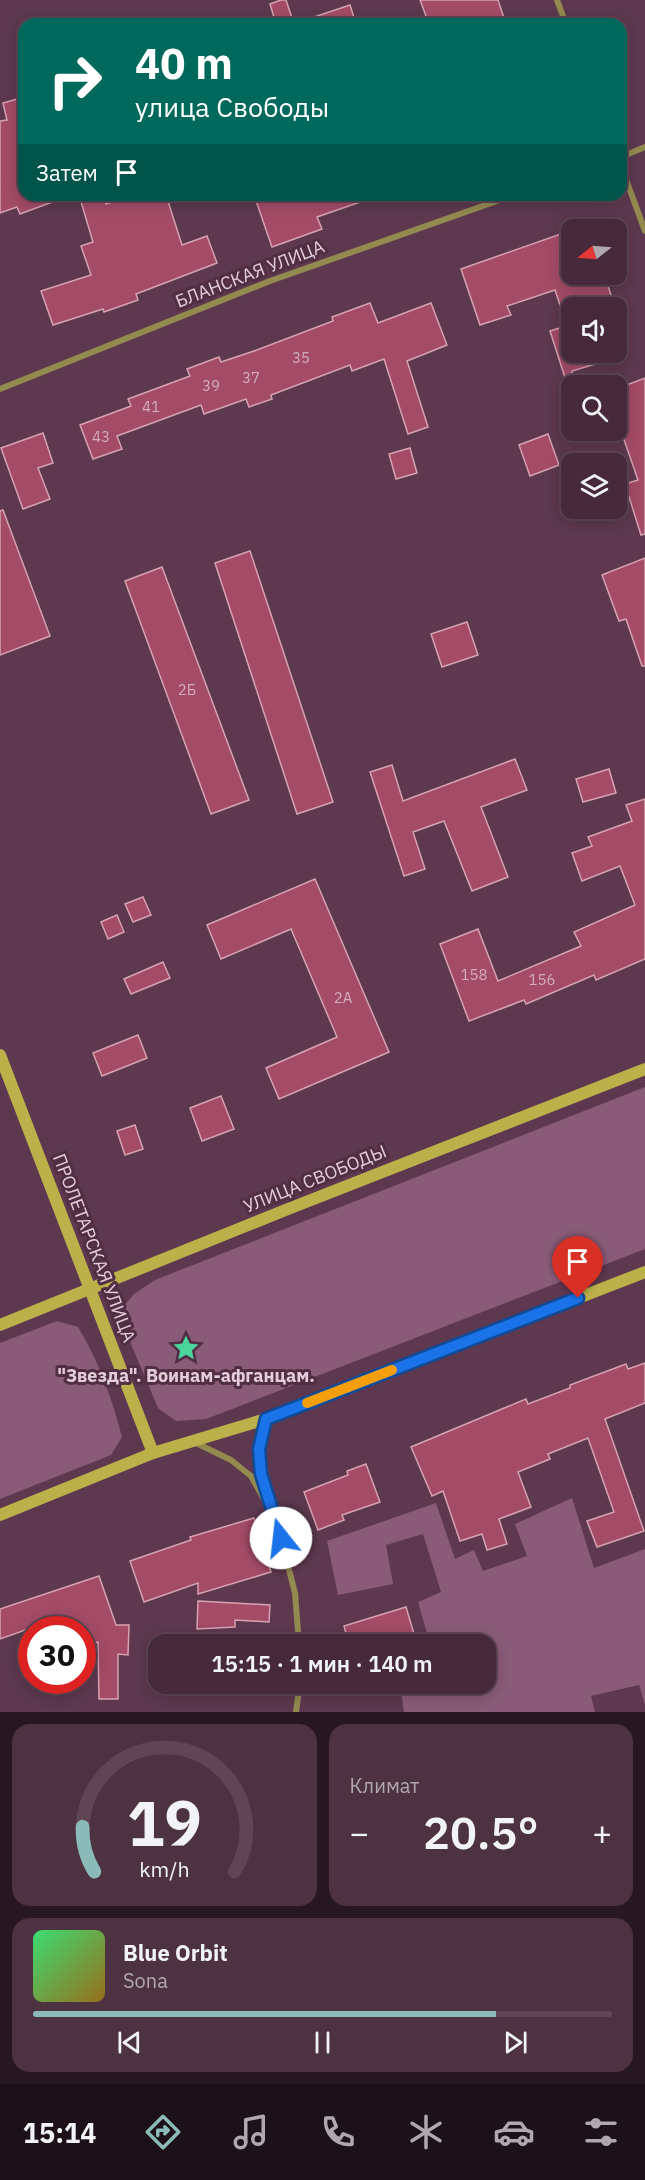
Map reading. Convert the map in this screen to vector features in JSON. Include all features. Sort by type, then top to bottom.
[{"type":"main road","name":"ПРОЛЕТАРСКАЯ УЛИЦА","points":[[0,1055],[153,1453]]},
{"type":"main road","name":"УЛИЦА СВОБОДЫ","points":[[0,1325],[645,1069]]},
{"type":"main road","points":[[0,1515],[153,1453],[266,1419],[645,1272]]},
{"type":"street","points":[[557,0],[564,18]]},
{"type":"street","points":[[627,154],[645,147]]},
{"type":"street","points":[[627,182],[645,231]]},
{"type":"street","name":"БЛАНСКАЯ УЛИЦА","points":[[0,389],[270,281],[497,201]]},
{"type":"street","points":[[266,1419],[259,1449],[261,1474],[276,1519],[295,1593],[298,1634]]},
{"type":"street","points":[[191,1441],[231,1460],[251,1476],[276,1519]]},
{"type":"street","points":[[296,1712],[298,1694]]},
{"type":"shaded area","points":[[645,1087],[645,1249],[206,1419],[176,1421],[158,1408],[131,1344],[126,1325],[125,1305],[134,1294],[155,1280]]},
{"type":"shaded area","points":[[57,1321],[78,1327],[86,1340],[104,1380],[122,1437],[111,1455],[0,1499],[0,1343]]},
{"type":"shaded area","points":[[572,1498],[594,1568],[645,1549],[645,1705],[639,1685],[591,1696],[595,1712],[404,1712],[402,1694],[496,1694],[496,1634],[427,1634],[418,1602],[441,1592],[423,1534],[386,1545],[393,1584],[338,1595],[327,1541],[436,1503],[455,1559],[474,1550],[483,1571],[527,1556],[515,1524]]},
{"type":"building","points":[[286,0],[292,18],[274,18],[270,4]]},
{"type":"building","points":[[420,0],[498,0],[504,18],[427,18]]},
{"type":"building","points":[[350,5],[354,18],[311,18]]},
{"type":"building","points":[[18,99],[18,201],[55,201],[20,214],[17,207],[0,213],[0,121],[7,120],[3,103]]},
{"type":"building","points":[[81,201],[106,201],[106,204],[115,201],[168,201],[182,245],[207,236],[217,263],[136,294],[138,300],[104,312],[103,309],[53,325],[41,291],[91,275],[81,246],[93,242]]},
{"type":"building","points":[[256,201],[363,201],[317,217],[322,229],[272,247]]},
{"type":"building","points":[[561,234],[561,285],[608,285],[612,297],[561,297],[561,308],[555,290],[507,306],[511,315],[480,325],[461,269]]},
{"type":"building","points":[[370,303],[378,323],[431,303],[447,345],[407,361],[428,427],[408,434],[384,359],[352,371],[350,365],[271,395],[272,399],[249,407],[246,399],[204,414],[201,405],[117,436],[122,449],[93,459],[80,425],[131,406],[128,399],[190,376],[187,369],[219,357],[221,362],[254,351],[333,321],[332,317]]},
{"type":"building","points":[[561,328],[561,363],[599,363],[572,371],[572,375],[564,375],[550,331]]},
{"type":"building","points":[[645,378],[645,534],[641,535],[627,490],[627,483],[638,480],[624,441],[627,441],[627,385]]},
{"type":"building","points":[[43,433],[53,463],[38,468],[50,499],[23,509],[1,448]]},
{"type":"building","points":[[548,434],[559,465],[530,476],[519,445]]},
{"type":"building","points":[[410,448],[417,473],[396,479],[389,454]]},
{"type":"building","points":[[3,510],[50,636],[0,655],[0,511]]},
{"type":"building","points":[[250,551],[333,802],[297,814],[215,563]]},
{"type":"building","points":[[645,558],[645,666],[642,666],[626,619],[619,621],[602,575]]},
{"type":"building","points":[[162,567],[249,800],[211,814],[125,581]]},
{"type":"building","points":[[467,622],[478,655],[442,667],[431,634]]},
{"type":"building","points":[[515,759],[527,790],[481,807],[508,877],[472,891],[444,821],[413,832],[425,869],[404,876],[370,772],[392,765],[403,801]]},
{"type":"building","points":[[609,769],[616,793],[583,802],[576,779]]},
{"type":"building","points":[[645,799],[645,959],[596,980],[594,975],[526,1004],[524,1000],[469,1021],[440,944],[478,929],[498,981],[581,946],[574,932],[635,905],[620,866],[582,881],[572,853],[592,846],[588,837],[632,821],[626,805]]},
{"type":"building","points":[[315,879],[389,1052],[279,1099],[266,1068],[337,1037],[291,929],[221,959],[207,925]]},
{"type":"building","points":[[143,897],[151,915],[133,922],[125,904]]},
{"type":"building","points":[[117,915],[124,932],[108,939],[101,922]]},
{"type":"building","points":[[163,962],[170,978],[131,994],[124,979]]},
{"type":"building","points":[[138,1035],[147,1058],[102,1076],[93,1053]]},
{"type":"building","points":[[221,1096],[234,1129],[202,1141],[190,1108]]},
{"type":"building","points":[[135,1125],[143,1149],[125,1155],[117,1131]]},
{"type":"building","points":[[645,1363],[645,1403],[605,1419],[644,1531],[597,1547],[587,1521],[614,1512],[588,1438],[548,1454],[550,1459],[518,1472],[531,1507],[499,1519],[507,1544],[487,1550],[482,1534],[460,1541],[443,1491],[432,1496],[411,1447],[526,1399],[528,1404],[626,1364],[628,1369]]},
{"type":"building","points":[[366,1464],[380,1502],[342,1515],[344,1520],[318,1530],[304,1492],[348,1475],[347,1471]]},
{"type":"building","points":[[254,1518],[271,1572],[198,1594],[198,1583],[144,1602],[130,1561],[191,1540],[190,1537]]},
{"type":"building","points":[[99,1576],[116,1625],[129,1625],[128,1655],[118,1654],[118,1699],[99,1699],[96,1616],[18,1616],[18,1633],[0,1639],[0,1609]]},
{"type":"building","points":[[198,1601],[270,1605],[269,1622],[235,1620],[235,1627],[197,1629]]},
{"type":"building","points":[[406,1607],[414,1634],[346,1634],[344,1626]]},
{"type":"slow traffic","points":[[307,1403],[392,1370]]},
{"type":"place","name":"\"Звезда\". Воинам-афганцам.","points":[[186,1348]]},
{"type":"route","points":[[281,1538],[261,1474],[259,1449],[266,1419],[578,1298]]}]
